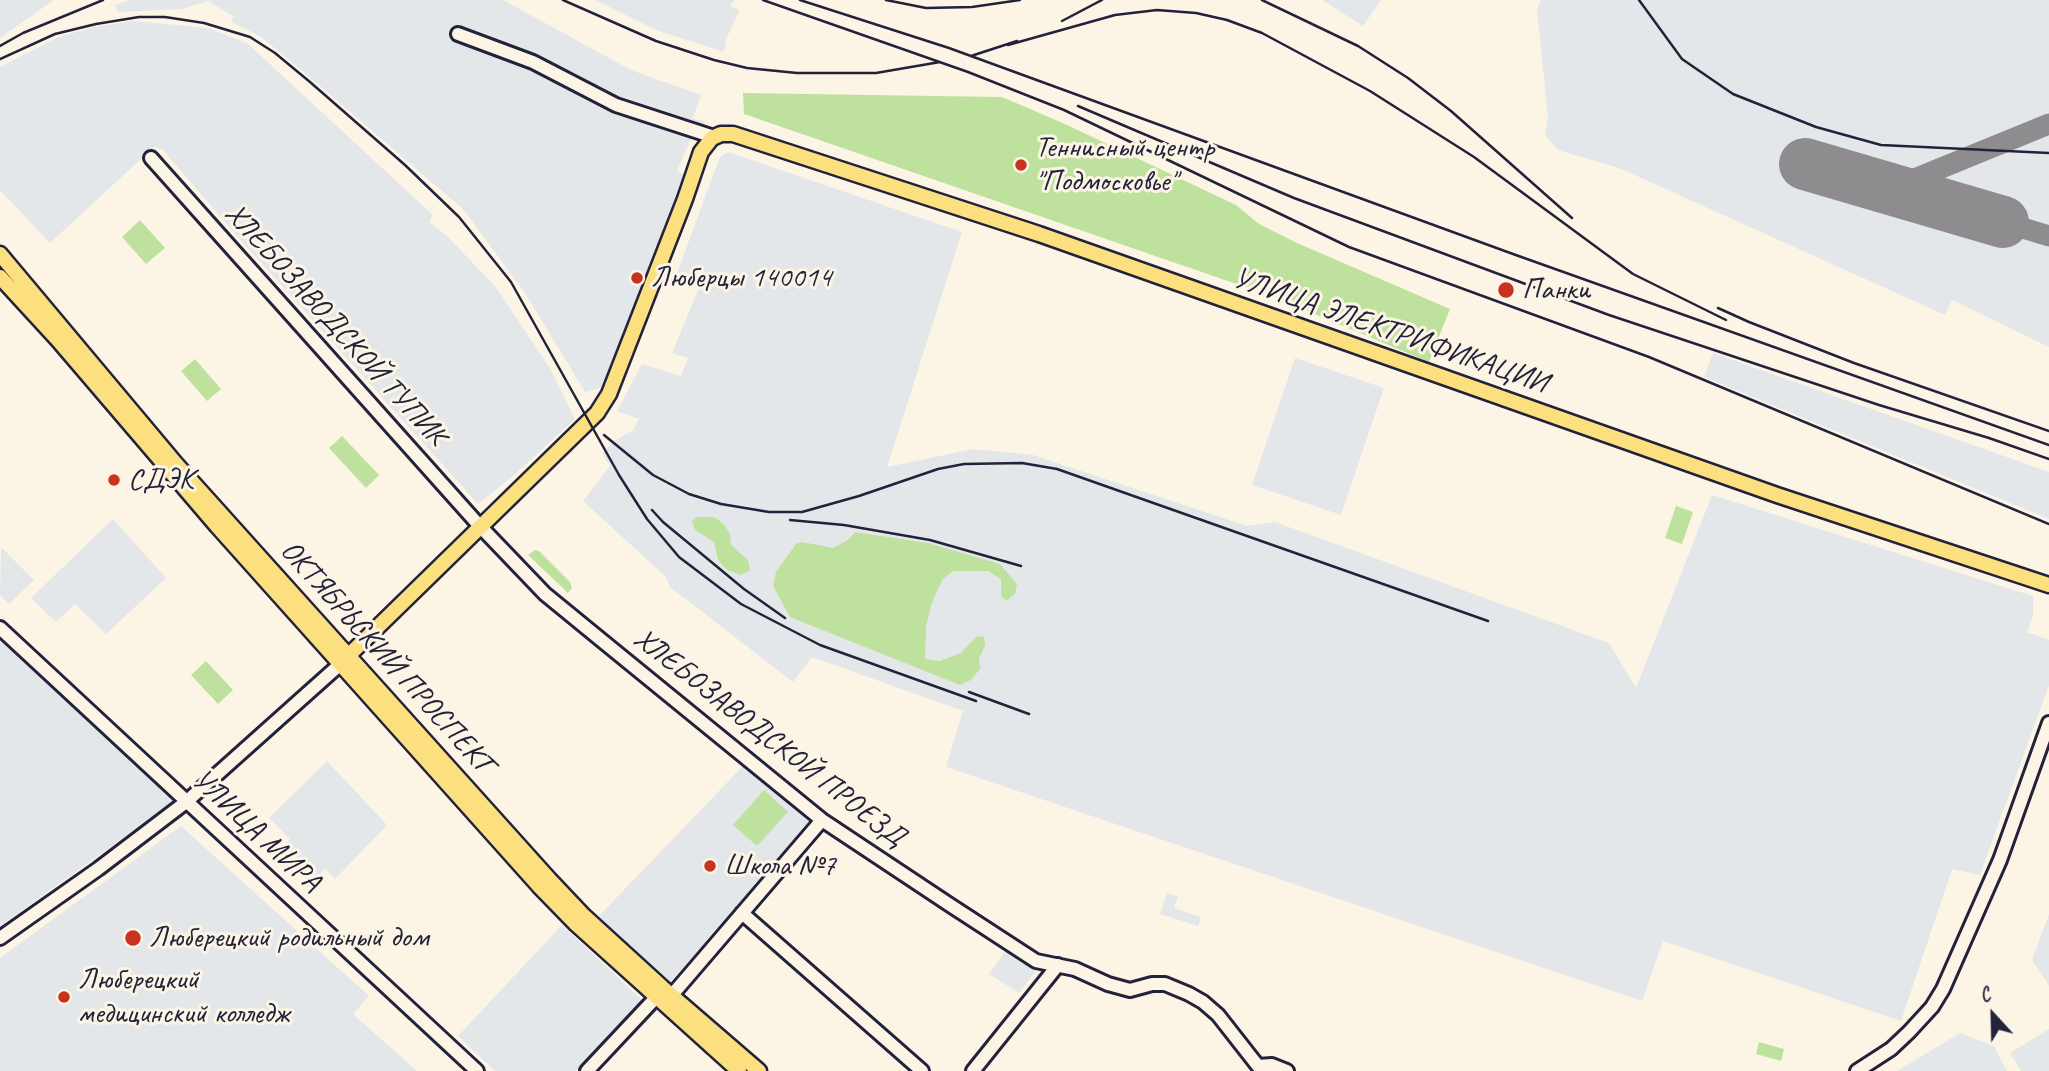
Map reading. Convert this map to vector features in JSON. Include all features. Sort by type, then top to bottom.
[{"type":"main road","name":"УЛИЦА ЭЛЕКТРИФИКАЦИИ","points":[[714,136],[733,134],[1039,234],[1777,495],[2049,585]]},
{"type":"main road","points":[[344,660],[589,422],[609,394],[701,152],[714,136]]},
{"type":"main road","name":"ОКТЯБРЬСКИЙ ПРОСПЕКТ","points":[[0,254],[344,660]]},
{"type":"main road","name":"ОКТЯБРЬСКИЙ ПРОСПЕКТ","points":[[0,277],[58,340],[146,445],[344,660],[584,916],[739,1071]]},
{"type":"main road","name":"ОКТЯБРЬСКИЙ ПРОСПЕКТ","points":[[664,997],[758,1071]]},
{"type":"street","points":[[458,34],[533,62],[616,105],[714,136]]},
{"type":"street","name":"ХЛЕБОЗАВОДСКОЙ ТУПИК","points":[[151,158],[481,527]]},
{"type":"street","name":"ХЛЕБОЗАВОДСКОЙ ПРОЕЗД","points":[[481,527],[545,594],[822,820],[1036,961],[1075,969],[1108,984],[1130,990],[1152,984],[1165,984],[1203,1002],[1218,1015],[1256,1069]]},
{"type":"street","name":"УЛИЦА МИРА","points":[[0,628],[477,1071]]},
{"type":"street","points":[[0,938],[98,869],[186,802],[344,660]]},
{"type":"street","points":[[1857,1071],[1891,1049],[1909,1032],[1932,1007],[1943,989],[2000,860],[2049,723]]},
{"type":"street","points":[[587,1071],[664,997],[742,913],[822,820]]},
{"type":"street","points":[[742,913],[922,1071]]},
{"type":"street","points":[[973,1071],[1058,965]]},
{"type":"street","points":[[1256,1069],[1272,1065],[1287,1071]]},
{"type":"shaded area","points":[[0,0],[54,0],[0,38]]},
{"type":"shaded area","points":[[129,0],[503,0],[631,70],[701,95],[693,118],[705,122],[703,129],[621,100],[535,57],[460,29],[526,64],[693,134],[677,171],[686,176],[604,387],[585,392],[525,293],[463,209],[261,37],[232,22],[233,16],[208,1],[182,9],[118,12],[115,5]]},
{"type":"shaded area","points":[[595,0],[734,0],[730,6],[740,10],[726,39],[724,52],[656,30]]},
{"type":"shaded area","points":[[1322,0],[1381,0],[1363,26]]},
{"type":"shaded area","points":[[1541,0],[2049,0],[2049,347],[1952,300],[1945,315],[1619,168],[1558,150],[1545,135],[1548,117],[1537,9]]},
{"type":"shaded area","points":[[134,21],[208,28],[247,43],[433,215],[429,222],[447,236],[495,286],[551,370],[575,419],[478,504],[162,149],[154,147],[50,243],[0,190],[0,67],[58,37],[94,27]]},
{"type":"shaded area","points":[[728,152],[962,232],[887,467],[973,449],[1033,455],[1247,526],[1275,522],[1609,643],[1636,688],[1712,495],[2033,596],[2033,616],[2027,632],[2049,640],[2049,685],[1980,875],[1952,869],[1901,1021],[1663,941],[1642,1001],[946,767],[963,711],[812,657],[793,682],[670,587],[666,577],[583,501],[610,466],[602,453],[613,442],[632,431],[639,419],[617,411],[642,364],[681,376],[688,358],[672,353],[701,283],[677,273],[720,157]]},
{"type":"shaded area","points":[[1713,353],[2049,472],[2049,519],[1704,377]]},
{"type":"shaded area","points":[[1295,358],[1384,388],[1341,515],[1252,485]]},
{"type":"shaded area","points":[[113,519],[166,578],[106,634],[75,604],[56,622],[31,598]]},
{"type":"shaded area","points":[[1,547],[34,580],[9,604],[0,595]]},
{"type":"shaded area","points":[[0,637],[175,801],[0,926]]},
{"type":"shaded area","points":[[327,761],[387,825],[335,879],[325,869],[312,882],[278,852],[290,839],[269,818]]},
{"type":"shaded area","name":"Школа №7","points":[[743,766],[813,823],[670,982],[598,917]]},
{"type":"shaded area","points":[[181,826],[369,996],[353,1014],[417,1071],[0,1071],[0,958]]},
{"type":"shaded area","points":[[1167,893],[1178,896],[1174,908],[1201,917],[1198,926],[1160,914]]},
{"type":"shaded area","points":[[2049,914],[2049,986],[2032,960]]},
{"type":"shaded area","points":[[562,925],[642,1000],[576,1071],[495,1071],[458,1036]]},
{"type":"shaded area","points":[[1006,950],[1038,968],[1019,993],[989,974]]},
{"type":"shaded area","points":[[2049,1029],[2049,1071],[2021,1071],[2010,1053]]},
{"type":"shaded area","points":[[1960,1033],[1994,1046],[2007,1071],[1897,1071]]},
{"type":"green space","name":"Теннисный центр \"Подмосковье\"","points":[[743,93],[1002,97],[1236,205],[1259,224],[1297,243],[1450,309],[1429,362],[1274,297],[744,114]]},
{"type":"green space","points":[[140,220],[165,248],[146,264],[122,237]]},
{"type":"green space","points":[[195,359],[221,389],[207,401],[181,371]]},
{"type":"green space","points":[[342,436],[379,475],[366,488],[329,448]]},
{"type":"green space","points":[[1676,506],[1693,512],[1682,544],[1665,538]]},
{"type":"green space","points":[[696,517],[714,517],[724,524],[730,534],[731,545],[748,560],[750,570],[741,575],[727,570],[718,560],[714,542],[695,530],[692,522]]},
{"type":"green space","points":[[855,532],[928,543],[1000,564],[1017,584],[1015,594],[1006,601],[1001,596],[1001,579],[988,571],[953,571],[942,580],[931,605],[926,627],[925,659],[940,661],[961,653],[977,636],[984,637],[985,645],[979,659],[980,669],[971,680],[960,685],[790,617],[773,586],[776,572],[796,544],[802,542],[833,548],[848,540]]},
{"type":"green space","points":[[535,550],[570,582],[572,588],[568,593],[528,555]]},
{"type":"green space","points":[[206,661],[233,690],[218,704],[191,675]]},
{"type":"green space","points":[[764,790],[788,812],[757,846],[733,825]]},
{"type":"green space","points":[[1759,1042],[1784,1049],[1781,1061],[1756,1054]]},
{"type":"taxiway","points":[[1890,189],[2049,124]]},
{"type":"taxiway","points":[[2003,222],[2049,236]]},
{"type":"runway","points":[[1805,164],[2003,222]]},
{"type":"railway","points":[[0,46],[23,33],[103,0]]},
{"type":"railway","points":[[563,0],[656,41],[747,68],[797,73],[876,73],[940,62]]},
{"type":"railway","points":[[763,0],[968,72],[1064,110],[1349,247],[1649,357],[2049,524]]},
{"type":"railway","points":[[800,0],[949,48],[1513,254],[2049,445]]},
{"type":"railway","points":[[886,0],[926,8],[972,7],[1020,0]]},
{"type":"railway","points":[[1062,21],[1102,0]]},
{"type":"railway","points":[[1262,0],[1358,46],[1408,78],[1451,111],[1572,218]]},
{"type":"railway","points":[[1639,0],[1682,59],[1733,94],[1816,127],[1881,145],[2049,153]]},
{"type":"railway","points":[[1008,45],[1115,15],[1157,10],[1196,13],[1227,20],[1262,33],[1370,91],[1474,157],[1633,274],[1726,320]]},
{"type":"railway","points":[[0,59],[55,34],[139,17],[165,17],[204,23],[250,37],[275,53],[405,165],[459,217],[511,282],[619,475],[647,519],[679,557],[741,604],[820,645],[976,701]]},
{"type":"railway","points":[[971,56],[1017,41]]},
{"type":"railway","points":[[1078,106],[1294,198],[1609,315],[2049,459]]},
{"type":"railway","points":[[1718,308],[1854,363],[2049,431]]},
{"type":"railway","points":[[604,435],[653,475],[689,494],[721,504],[769,512],[802,512],[938,469],[964,464],[1022,463],[1057,469],[1488,621]]},
{"type":"railway","points":[[652,510],[744,589],[785,618]]},
{"type":"railway","points":[[790,520],[844,525],[930,540],[1021,566]]},
{"type":"railway","points":[[969,692],[1029,714]]},
{"type":"place","name":"Теннисный центр \"Подмосковье\"","points":[[1021,165]]},
{"type":"place","name":"Люберцы 140014","points":[[637,278]]},
{"type":"place","name":"Панки","points":[[1506,290]]},
{"type":"place","name":"СДЭК","points":[[114,480]]},
{"type":"place","name":"Школа №7","points":[[710,866]]},
{"type":"place","name":"Люберецкий родильный дом","points":[[133,938]]},
{"type":"place","name":"Люберецкий медицинский колледж","points":[[64,997]]}]
